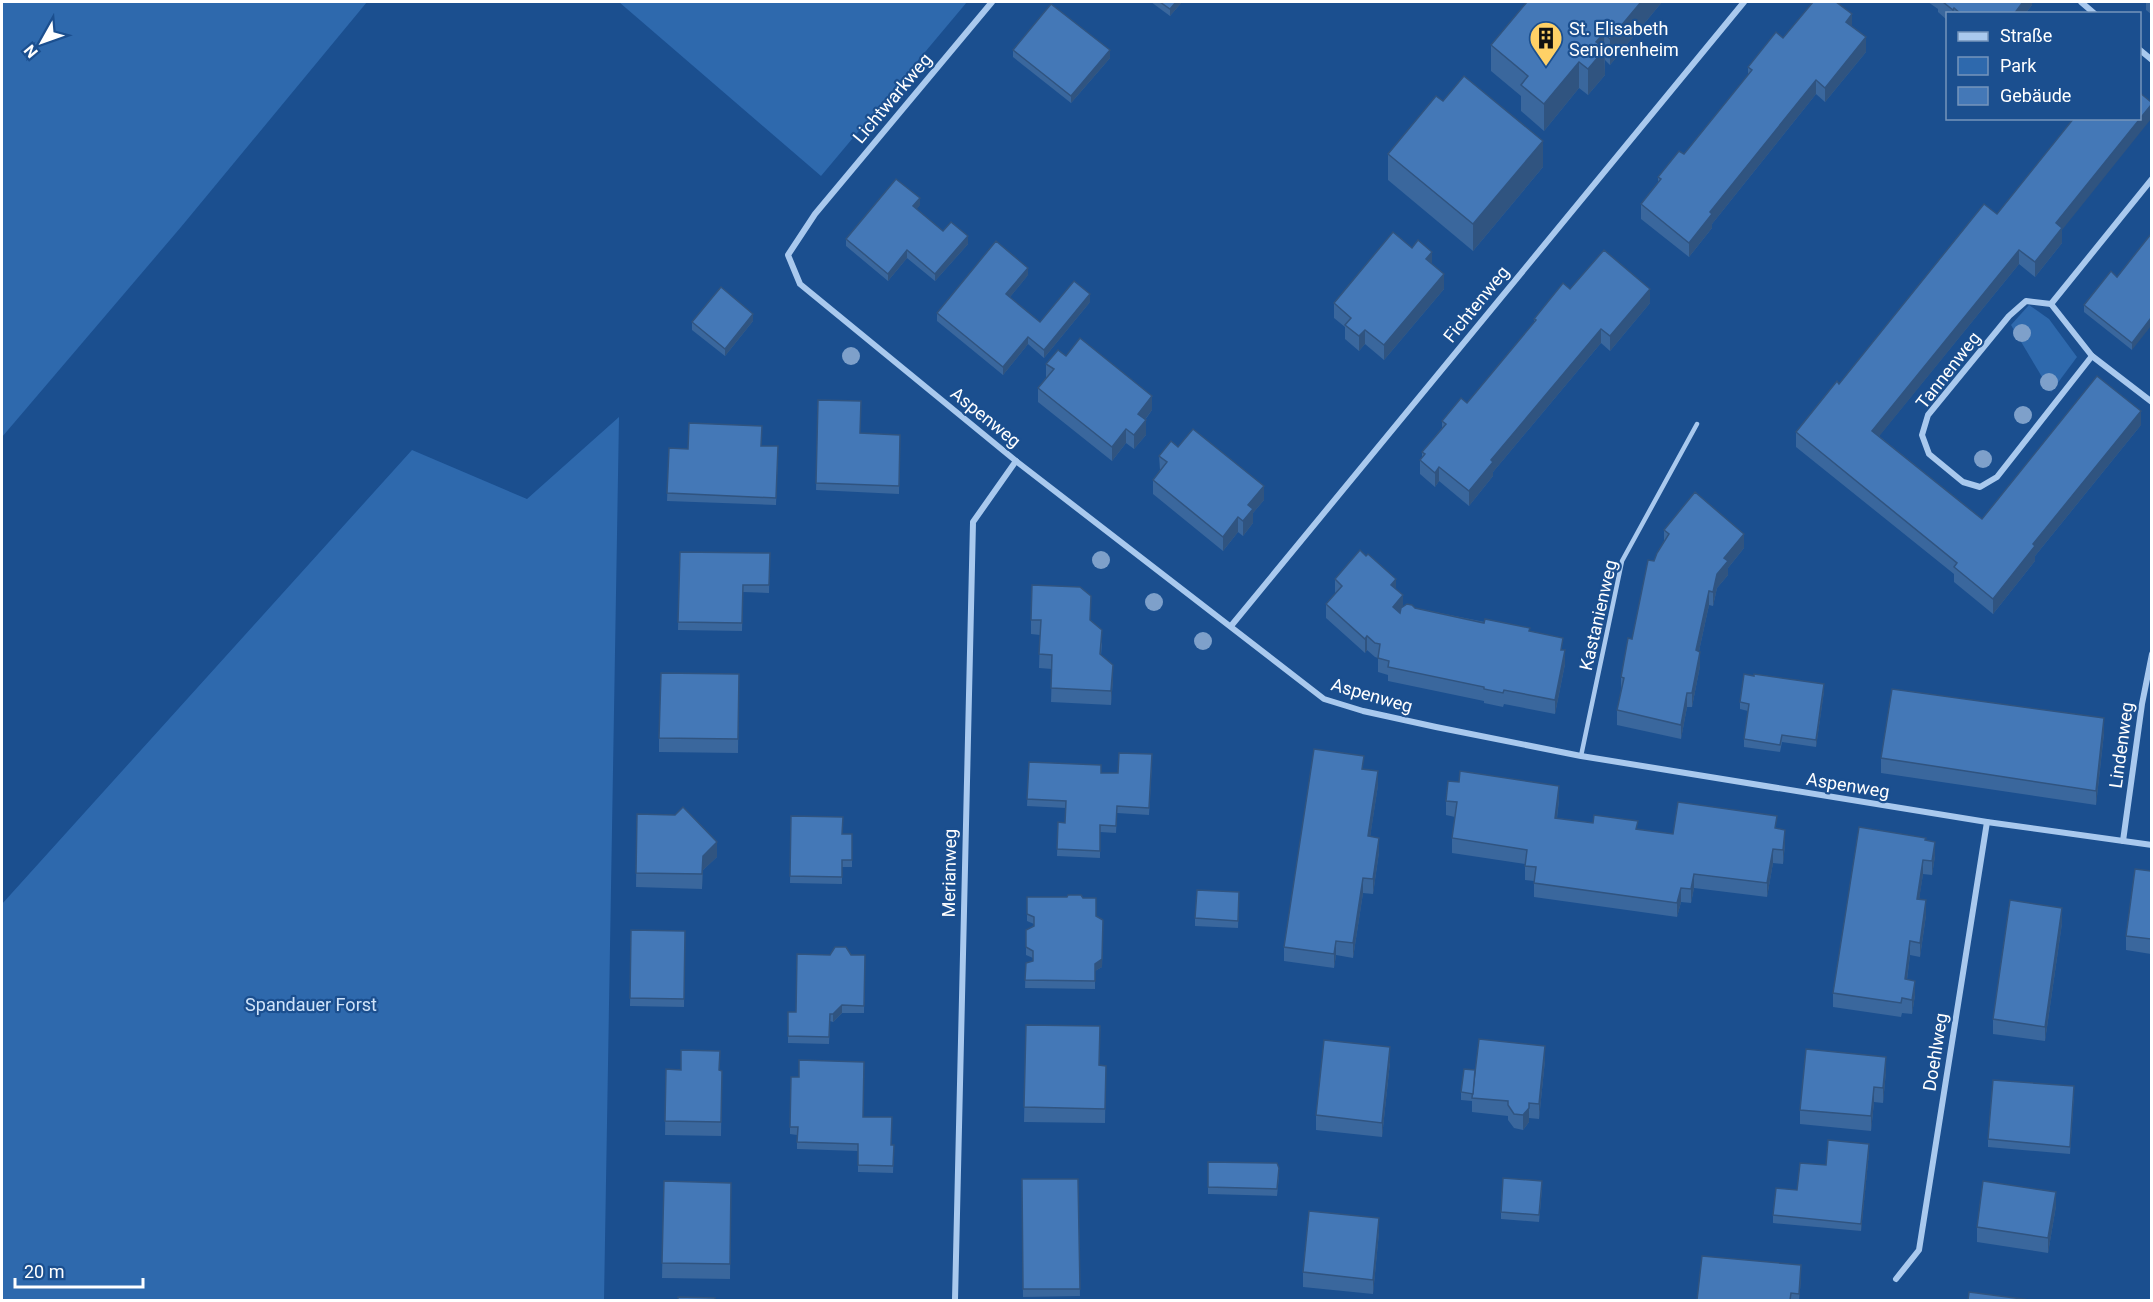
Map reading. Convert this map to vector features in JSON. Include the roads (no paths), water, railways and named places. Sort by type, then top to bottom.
[{"type":"street","name":"Lichtwarkweg","points":[[815,214],[992,2]]},
{"type":"street","name":"Fichtenweg","points":[[1231,626],[1744,2]]},
{"type":"street","points":[[2081,2],[2093,12]]},
{"type":"street","points":[[2151,179],[2051,304],[2092,356],[2151,402]]},
{"type":"street","name":"Aspenweg","points":[[815,214],[788,255],[800,284],[1016,461],[1324,699],[1363,711],[1425,725],[1581,756],[1987,822],[2151,845]]},
{"type":"street","name":"Tannenweg","points":[[2051,304],[2026,301],[2009,316],[1928,415],[1922,435],[1929,454],[1963,482],[1980,488],[1997,477],[2092,356]]},
{"type":"street","name":"Merianweg","points":[[955,1300],[973,522],[1016,461]]},
{"type":"street","name":"Lindenweg","points":[[2123,841],[2151,654]]},
{"type":"street","name":"Doehlweg","points":[[1896,1279],[1919,1250],[1987,822]]},
{"type":"lane","name":"Kastanienweg","points":[[1581,756],[1622,561],[1697,424]]},
{"type":"place","name":"St. Elisabeth Seniorenheim","points":[[1546,67]]},
{"type":"park label","name":"Spandauer Forst","points":[[311,1004]]}]
